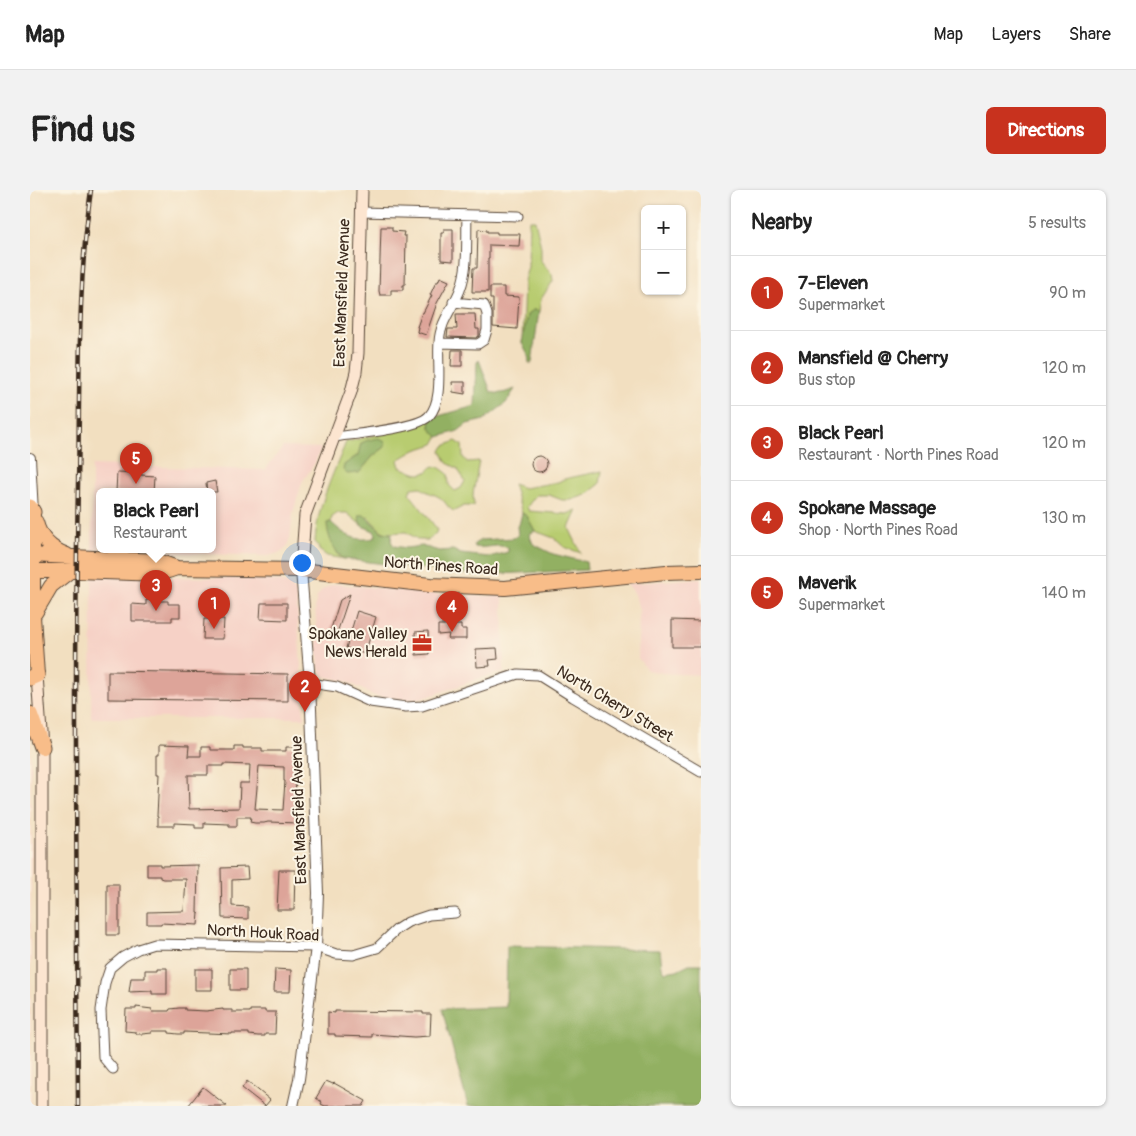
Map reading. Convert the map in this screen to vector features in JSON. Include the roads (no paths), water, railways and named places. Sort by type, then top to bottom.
[{"type":"highway","points":[[30,714],[42,747]]},
{"type":"main road","name":"East Mansfield Avenue","points":[[302,570],[305,515],[351,392],[356,372],[362,190]]},
{"type":"main road","points":[[31,509],[34,676],[42,747],[42,1106]]},
{"type":"main road","points":[[31,509],[38,530],[45,541],[72,564],[51,586],[32,614]]},
{"type":"main road","name":"North Pines Road","points":[[31,555],[72,564],[159,574],[177,568],[302,570],[430,585],[504,588],[666,572],[701,571]]},
{"type":"main road","name":"North Pines Road","points":[[32,571],[72,564]]},
{"type":"street","points":[[361,212],[518,216]]},
{"type":"street","points":[[334,437],[416,423],[428,417],[434,409],[438,393],[439,343],[444,320],[460,290],[465,271],[467,215]]},
{"type":"street","points":[[439,343],[478,344],[484,340],[488,314],[484,306],[453,302]]},
{"type":"street","points":[[30,458],[31,509]]},
{"type":"street","name":"East Mansfield Avenue","points":[[293,1106],[299,1079],[316,947],[318,875],[310,683],[302,570]]},
{"type":"street","name":"North Cherry Street","points":[[310,683],[338,687],[370,702],[406,707],[422,706],[518,674],[538,675],[573,698],[701,772]]},
{"type":"street","name":"North Houk Road","points":[[114,1069],[103,1057],[101,1010],[104,983],[110,968],[123,957],[138,949],[154,944],[316,947],[336,954],[353,955],[377,948],[397,929],[408,922],[429,916],[455,913]]},
{"type":"railway","points":[[78,1106],[76,717],[79,373],[83,263],[91,190]]},
{"type":"place","name":"Maverik","points":[[136,484]]},
{"type":"place","name":"Black Pearl","points":[[156,611]]},
{"type":"place","name":"7-Eleven","points":[[214,629]]},
{"type":"place","name":"Spokane Massage","points":[[452,632]]},
{"type":"place","name":"Spokane Valley News Herald","points":[[422,643]]},
{"type":"place","name":"Mansfield @ Cherry","points":[[305,712]]}]
